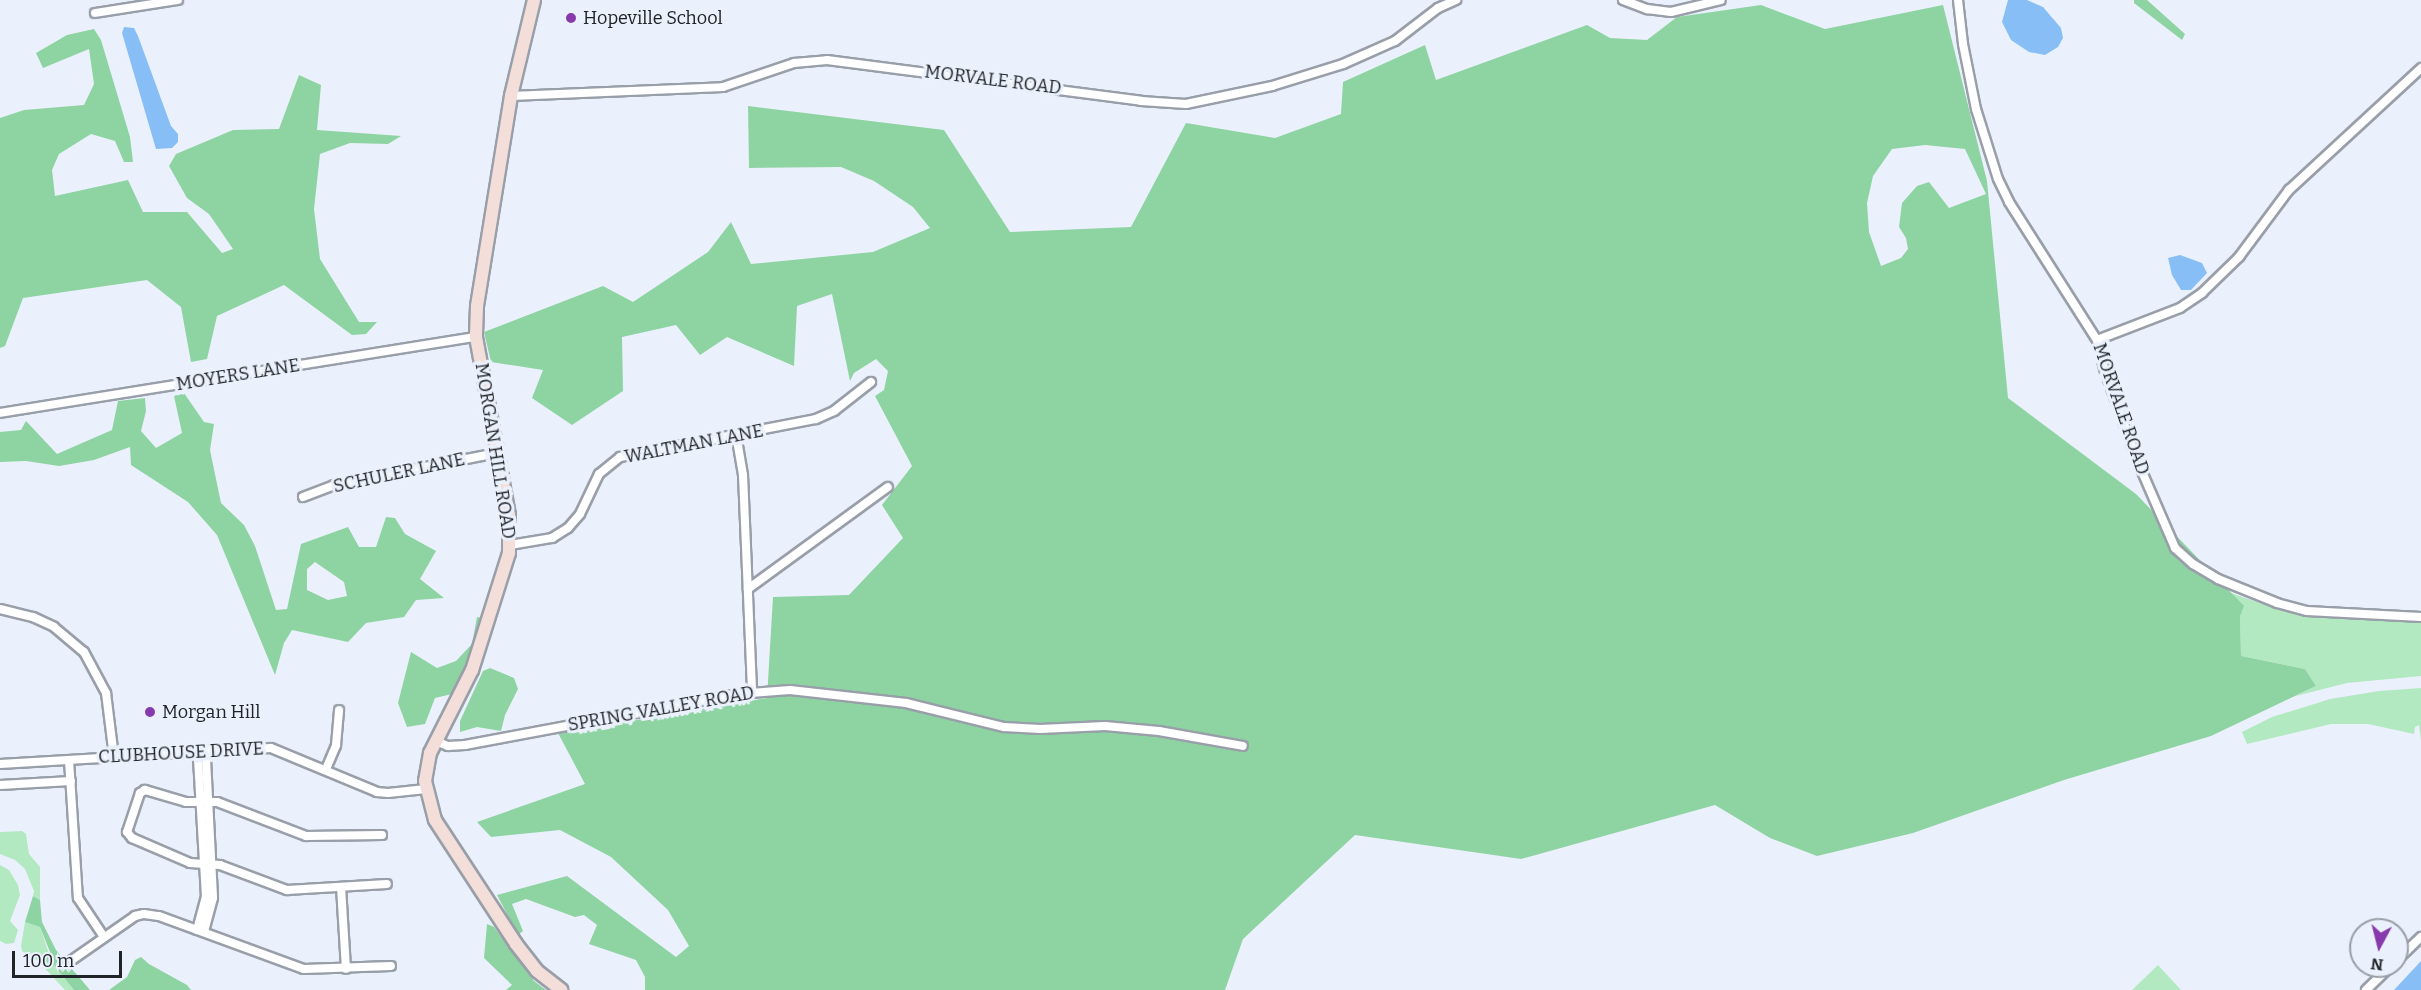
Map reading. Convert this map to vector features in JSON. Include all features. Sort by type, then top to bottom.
[{"type":"main road","name":"MORGAN HILL ROAD","points":[[534,0],[511,96],[480,282],[476,337],[510,526],[510,545],[504,572],[472,670],[426,766],[426,789],[435,820],[526,958],[542,976],[561,990]]},
{"type":"street","points":[[95,13],[178,0]]},
{"type":"street","name":"MORVALE ROAD","points":[[511,96],[723,87],[794,63],[827,60],[1130,99],[1186,104],[1272,86],[1351,61],[1395,41],[1438,8],[1456,0]]},
{"type":"street","points":[[1623,0],[1647,9],[1671,12],[1721,0]]},
{"type":"street","name":"MORVALE ROAD","points":[[1958,0],[1963,44],[1976,109],[1998,179],[2009,202],[2097,340],[2105,371],[2163,525],[2175,548],[2193,564],[2218,579],[2277,603],[2307,611],[2421,617]]},
{"type":"street","points":[[2097,340],[2180,308],[2208,287],[2239,257],[2289,190],[2421,68]]},
{"type":"street","name":"MOYERS LANE","points":[[0,413],[476,337]]},
{"type":"street","name":"WALTMAN LANE","points":[[510,545],[552,538],[568,528],[582,510],[599,474],[620,457],[821,418],[871,382]]},
{"type":"street","points":[[736,434],[744,475],[752,692]]},
{"type":"street","name":"SCHULER LANE","points":[[303,496],[334,485],[497,453]]},
{"type":"street","points":[[748,590],[888,488]]},
{"type":"street","points":[[0,609],[33,617],[54,627],[84,652],[106,693],[114,757]]},
{"type":"street","name":"SPRING VALLEY ROAD","points":[[436,741],[448,746],[462,746],[752,692],[798,690],[898,702],[1007,727],[1040,729],[1105,726],[1159,731],[1243,746]]},
{"type":"street","points":[[326,769],[337,739],[339,710]]},
{"type":"street","name":"CLUBHOUSE DRIVE","points":[[0,764],[271,748],[383,793],[426,789]]},
{"type":"street","points":[[201,931],[206,897],[207,864],[204,802],[198,759],[202,751]]},
{"type":"street","points":[[69,760],[78,898],[104,937]]},
{"type":"street","points":[[0,785],[71,781]]},
{"type":"street","points":[[382,835],[306,836],[217,802],[186,802],[145,790],[140,793],[127,826],[127,832],[132,838],[190,863],[220,864],[287,890],[387,884]]},
{"type":"street","points":[[340,887],[346,969]]},
{"type":"street","points":[[72,960],[135,916],[144,914],[159,916],[304,969],[391,966]]},
{"type":"street","points":[[2409,948],[2421,937]]},
{"type":"street","points":[[2366,990],[2378,978]]},
{"type":"green space","points":[[2134,0],[2147,0],[2185,34],[2182,40],[2134,3]]},
{"type":"green space","points":[[1761,5],[1825,29],[1943,5],[1987,181],[2008,398],[2136,494],[2244,606],[2240,616],[2241,656],[2305,669],[2316,686],[2211,736],[2064,780],[1913,833],[1817,856],[1770,838],[1715,805],[1521,859],[1355,835],[1243,939],[1225,990],[645,990],[645,977],[636,960],[589,944],[597,925],[584,915],[575,917],[526,899],[512,904],[523,931],[518,935],[497,895],[567,876],[676,957],[689,946],[668,910],[611,857],[560,830],[491,837],[477,822],[585,784],[558,733],[767,698],[773,597],[849,595],[903,538],[882,505],[912,466],[875,396],[884,390],[888,371],[876,359],[854,373],[850,381],[832,294],[797,306],[794,366],[727,337],[700,355],[676,325],[622,337],[623,391],[572,425],[532,398],[543,370],[491,362],[484,332],[603,286],[633,302],[708,252],[731,222],[751,264],[873,252],[930,228],[913,207],[874,181],[841,167],[749,168],[748,106],[944,130],[1010,232],[1131,227],[1186,123],[1275,138],[1341,114],[1343,82],[1425,45],[1436,80],[1587,25],[1610,38],[1647,40],[1677,17]],"holes":[[[1925,145],[1965,149],[1986,194],[1949,208],[1929,182],[1917,186],[1902,203],[1899,227],[1906,238],[1908,249],[1901,258],[1881,266],[1869,232],[1867,203],[1873,176],[1892,149]]]},
{"type":"green space","points":[[94,29],[101,40],[130,137],[133,162],[124,162],[115,141],[91,134],[59,154],[52,170],[55,196],[128,180],[143,212],[187,212],[222,253],[233,249],[209,214],[187,198],[169,166],[176,154],[233,130],[279,129],[299,75],[321,85],[317,130],[401,136],[388,144],[350,143],[320,154],[314,209],[320,259],[359,322],[377,322],[366,334],[352,335],[284,285],[217,316],[207,359],[191,362],[181,307],[147,280],[23,298],[5,346],[0,348],[0,118],[24,110],[84,105],[94,84],[89,49],[43,68],[36,53],[67,35]]},
{"type":"green space","points":[[184,393],[204,422],[214,424],[210,450],[221,503],[244,525],[255,546],[276,610],[287,609],[301,544],[348,527],[359,547],[376,547],[386,517],[395,518],[405,534],[436,551],[420,579],[444,598],[416,600],[404,617],[366,623],[348,642],[292,630],[284,643],[275,675],[217,535],[188,502],[131,465],[130,447],[94,460],[59,466],[26,461],[0,462],[0,432],[21,430],[26,421],[57,454],[112,430],[118,401],[145,398],[146,411],[141,431],[156,448],[182,433],[174,396]],"holes":[[[315,562],[344,582],[347,596],[328,600],[307,590],[307,569]]]},
{"type":"green space","points":[[2231,593],[2280,610],[2312,616],[2421,623],[2421,676],[2347,683],[2296,696],[2316,686],[2305,669],[2241,656],[2240,616]]},
{"type":"green space","points":[[477,617],[483,618],[465,675],[456,693],[435,698],[425,724],[407,727],[398,703],[411,652],[437,668],[456,661],[472,644]]},
{"type":"green space","points":[[490,668],[514,678],[518,689],[505,715],[501,731],[477,727],[460,732],[460,721],[483,671]]},
{"type":"green space","points":[[2421,688],[2421,742],[2419,725],[2415,727],[2414,734],[2368,724],[2331,724],[2247,744],[2242,732],[2272,717],[2330,699],[2379,691]]},
{"type":"green space","points":[[22,831],[26,834],[29,854],[40,867],[40,900],[33,896],[34,891],[25,869],[15,860],[0,854],[0,832]]},
{"type":"green space","points":[[0,865],[9,870],[18,885],[20,895],[10,921],[18,930],[14,943],[6,944],[0,941]]},
{"type":"green space","points":[[33,896],[40,900],[42,922],[56,950],[90,990],[74,990],[52,963],[38,961],[37,956],[50,952],[40,927],[25,922]]},
{"type":"green space","points":[[25,922],[40,927],[52,963],[74,990],[65,990],[38,961],[22,951]]},
{"type":"green space","points":[[487,924],[494,927],[534,981],[546,990],[506,990],[512,985],[484,958]]},
{"type":"green space","points":[[141,957],[149,964],[187,985],[191,990],[109,990],[127,977],[135,960]]},
{"type":"green space","points":[[2158,965],[2181,990],[2132,990]]},
{"type":"water","points":[[2008,0],[2027,0],[2043,7],[2061,28],[2063,38],[2058,47],[2045,55],[2029,52],[2011,40],[2002,22]]},
{"type":"water","points":[[124,27],[134,28],[171,126],[178,134],[178,142],[172,148],[156,149],[122,33]]},
{"type":"water","points":[[2180,255],[2202,263],[2207,273],[2191,290],[2181,290],[2172,275],[2168,258]]},
{"type":"water","points":[[2421,961],[2421,990],[2394,990],[2405,978],[2409,978],[2409,974]]},
{"type":"place","name":"Hopeville School","points":[[571,18]]},
{"type":"place","name":"Morgan Hill","points":[[150,712]]}]
